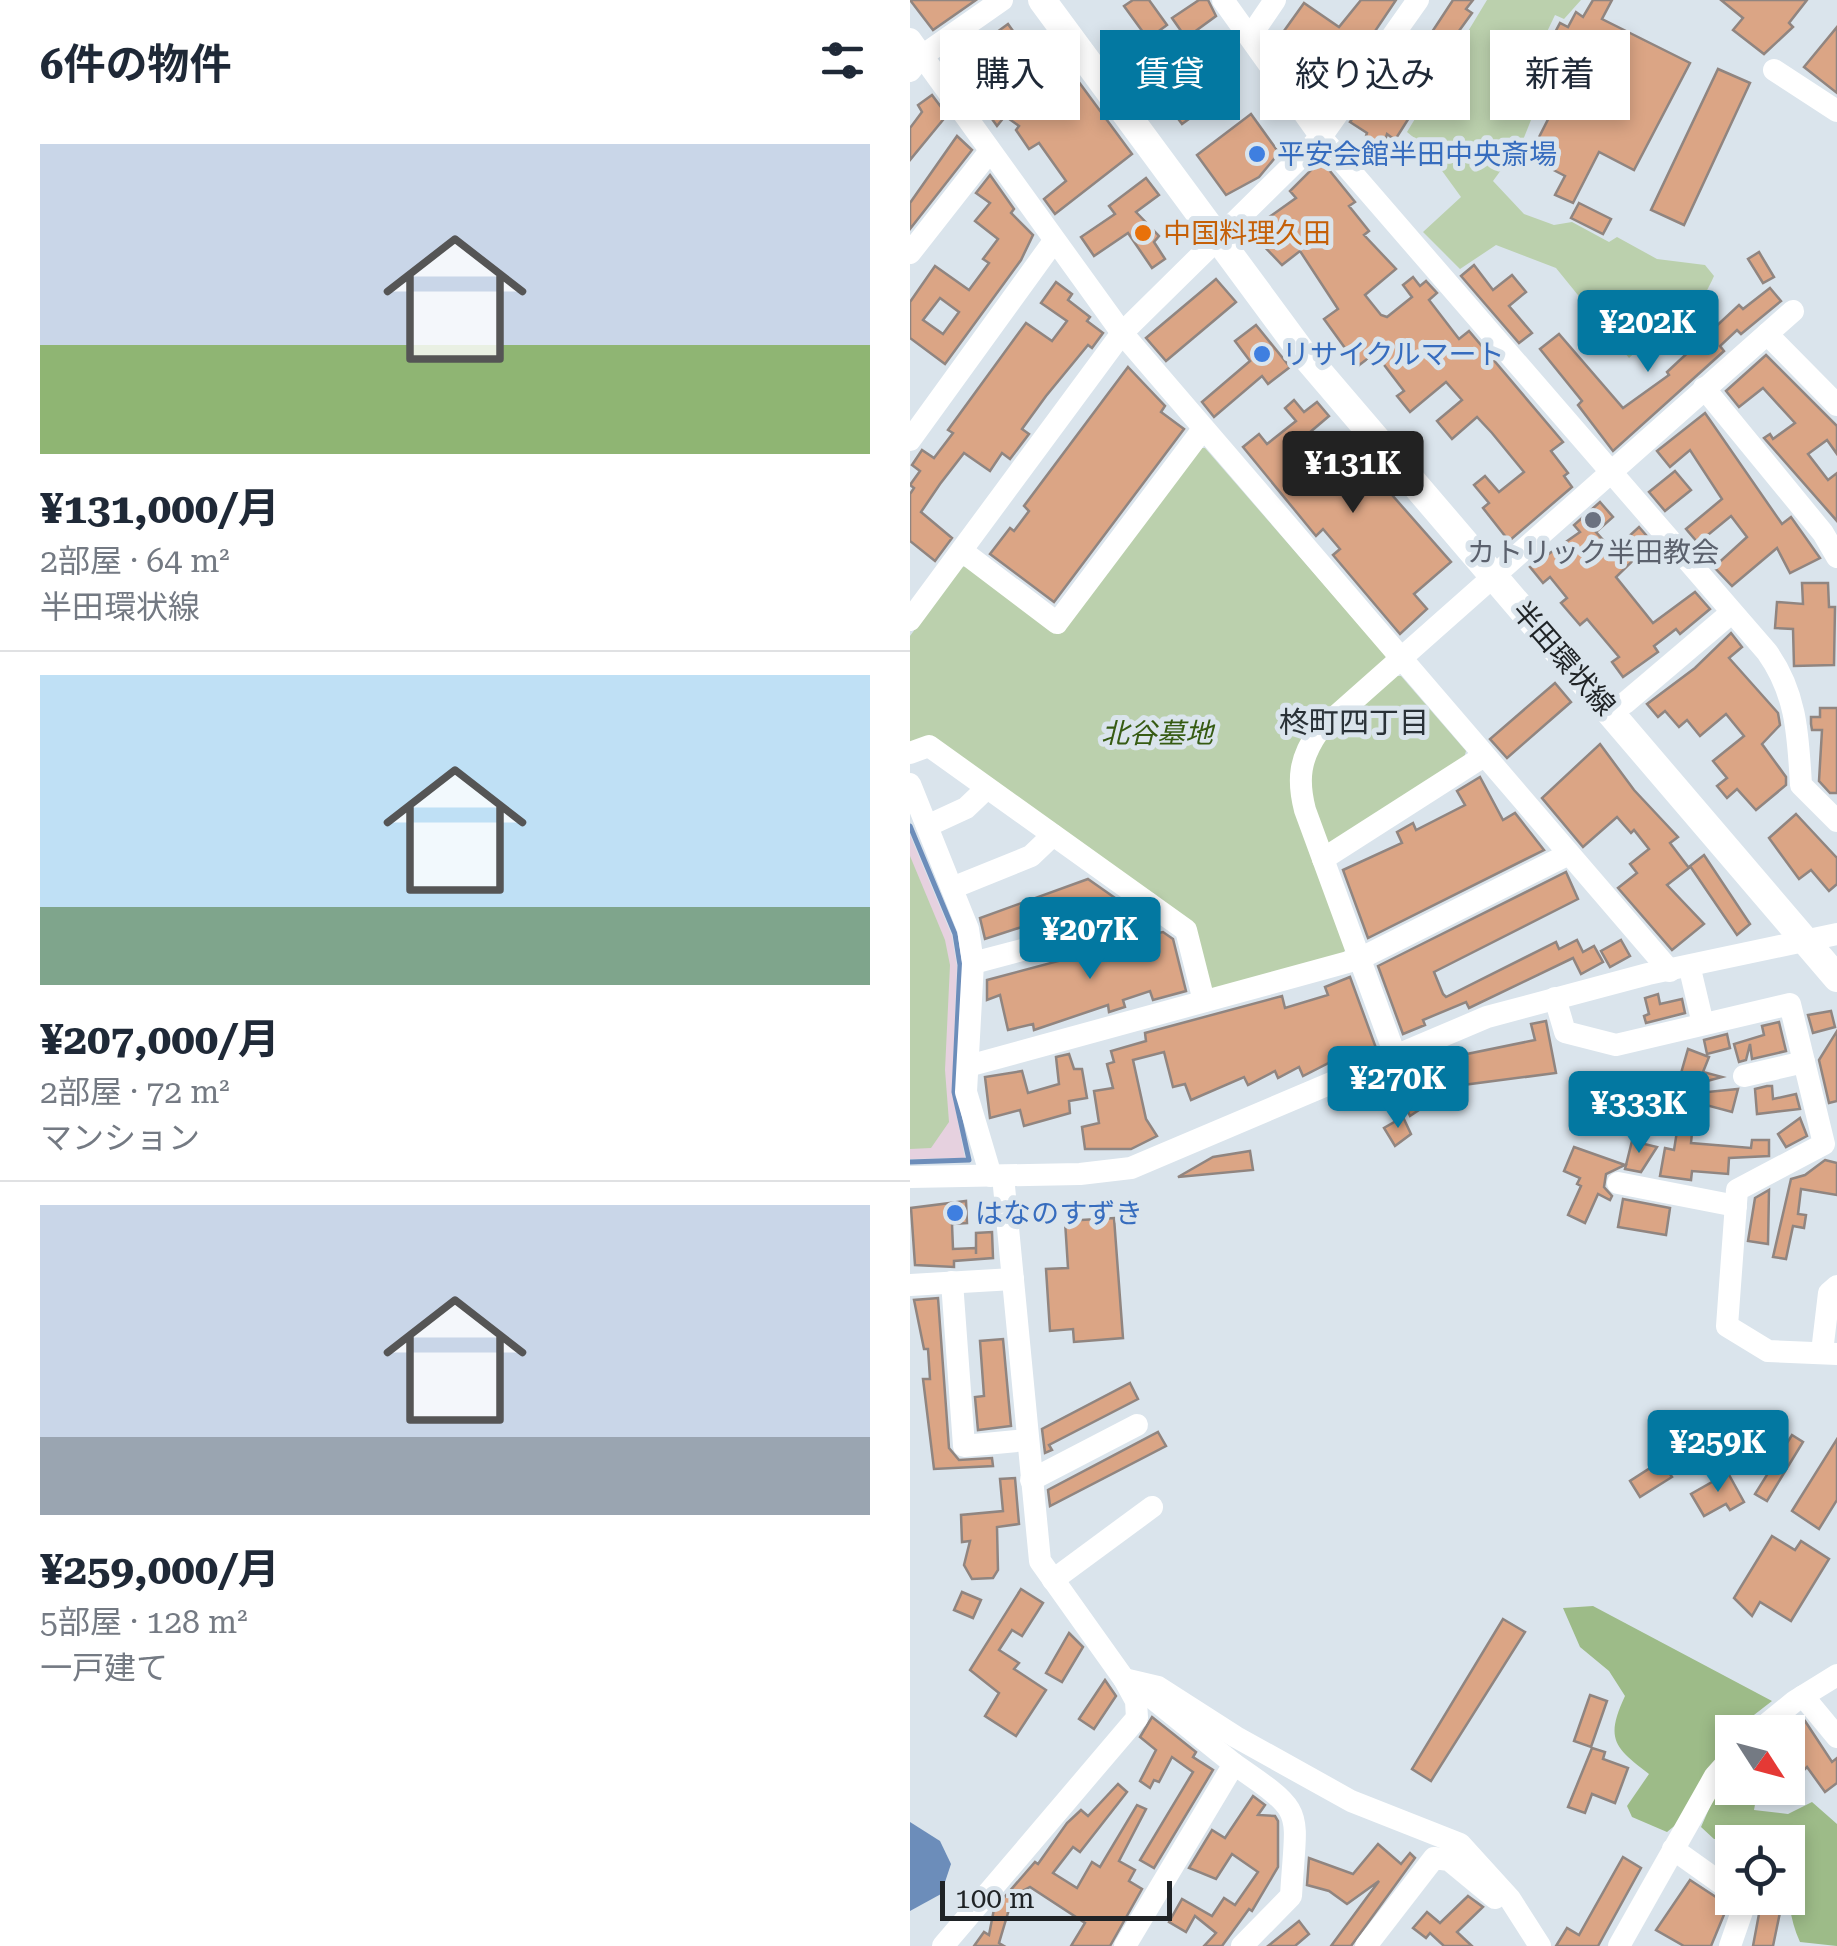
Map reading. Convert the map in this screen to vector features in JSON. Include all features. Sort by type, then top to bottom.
[{"type":"main road","name":"半田環状線","points":[[1042,0],[1223,236],[1333,363],[1500,570],[1827,940]]},
{"type":"main road","name":"半田環状線","points":[[1064,0],[1223,236]]},
{"type":"main road","name":"半田環状線","points":[[1500,570],[1625,703],[1827,940],[1837,978]]},
{"type":"street","points":[[1002,0],[914,56],[990,151],[1122,333],[1569,854],[1680,970],[1702,1024]]},
{"type":"street","points":[[1223,0],[1321,137],[1780,670],[1796,712],[1801,786],[1837,821]]},
{"type":"street","points":[[1250,36],[1275,0]]},
{"type":"street","points":[[910,620],[1122,333],[1321,137],[1418,0]]},
{"type":"street","points":[[1774,70],[1837,111]]},
{"type":"street","points":[[910,254],[990,151]]},
{"type":"street","points":[[910,440],[1054,241]]},
{"type":"street","points":[[1395,1056],[1300,789],[1300,768],[1307,748],[1318,732],[1400,658],[1793,310]]},
{"type":"street","points":[[1767,334],[1837,405]]},
{"type":"street","points":[[1704,388],[1823,533],[1837,557]]},
{"type":"street","points":[[962,550],[1057,623],[1203,429]]},
{"type":"street","points":[[1625,703],[1732,612]]},
{"type":"street","points":[[910,753],[929,746],[1186,930],[1204,1001]]},
{"type":"street","points":[[1323,859],[1484,756]]},
{"type":"street","points":[[910,784],[968,929],[974,964],[966,1092],[997,1176],[1013,1278],[1037,1546],[1053,1580],[1128,1681],[1136,1701],[1134,1724],[943,1946]]},
{"type":"street","points":[[926,826],[966,808],[987,788]]},
{"type":"street","points":[[952,888],[1031,856],[1053,836]]},
{"type":"street","points":[[968,1066],[1359,958],[1569,854]]},
{"type":"street","points":[[974,964],[1109,926],[1148,903]]},
{"type":"street","points":[[910,1177],[1131,1168],[1487,1017],[1555,998],[1827,940]]},
{"type":"street","points":[[1555,998],[1565,1032],[1616,1045],[1790,1004],[1824,1144],[1737,1190],[1727,1326],[1768,1351],[1830,1353],[1829,1293],[1837,1286]]},
{"type":"street","points":[[1744,1076],[1804,1062]]},
{"type":"street","points":[[1618,1183],[1736,1206]]},
{"type":"street","points":[[910,1285],[1013,1278]]},
{"type":"street","points":[[952,1282],[964,1446],[1026,1440]]},
{"type":"street","points":[[1031,1480],[1138,1425]]},
{"type":"street","points":[[1053,1580],[1152,1507]]},
{"type":"street","points":[[1778,1715],[1837,1675]]},
{"type":"street","points":[[1128,1681],[1280,1795],[1294,1811],[1291,1896],[1242,1946]]},
{"type":"street","points":[[1128,1681],[1158,1687],[1236,1738],[1351,1801],[1460,1844],[1523,1916],[1540,1946]]},
{"type":"street","points":[[1802,1696],[1837,1737]]},
{"type":"street","points":[[1125,1946],[1234,1764]]},
{"type":"street","points":[[1619,1946],[1715,1776]]},
{"type":"street","points":[[1673,1849],[1715,1878]]},
{"type":"street","points":[[1366,1946],[1434,1858],[1449,1860],[1523,1916]]},
{"type":"street","points":[[1730,1946],[1741,1915]]},
{"type":"shaded area","points":[[910,835],[952,936],[957,966],[952,1092],[965,1158],[910,1159]]},
{"type":"green space","points":[[1487,0],[1581,0],[1564,19],[1555,15],[1548,30],[1490,30],[1490,120],[1531,120],[1523,140],[1493,181],[1524,214],[1554,225],[1572,222],[1609,242],[1617,237],[1657,259],[1705,265],[1714,276],[1689,320],[1667,343],[1653,336],[1629,358],[1556,268],[1496,245],[1460,269],[1423,232],[1461,197],[1424,146],[1407,132],[1414,120],[1470,120],[1469,30]]},
{"type":"green space","name":"北谷墓地","points":[[1199,448],[1205,448],[1386,656],[1384,664],[1298,749],[1347,948],[1343,953],[1212,991],[1191,927],[910,746],[910,636],[961,567],[968,566],[1060,634]]},
{"type":"green space","points":[[1394,676],[1401,676],[1466,751],[1464,758],[1332,845],[1325,842],[1315,809],[1313,762],[1332,730]]},
{"type":"green space","points":[[910,856],[945,940],[950,965],[945,1070],[949,1122],[931,1148],[910,1149]]},
{"type":"green space","points":[[1593,1606],[1772,1701],[1754,1715],[1715,1715],[1715,1762],[1684,1818],[1667,1832],[1632,1817],[1627,1806],[1649,1774],[1616,1741],[1615,1723],[1625,1696],[1609,1671],[1580,1647],[1563,1608]]},
{"type":"green space","points":[[1715,1796],[1715,1805],[1755,1805],[1754,1810],[1788,1814],[1812,1802],[1837,1824],[1837,1946],[1800,1942],[1795,1930],[1792,1915],[1805,1915],[1805,1825],[1715,1825],[1715,1839],[1701,1827]]},
{"type":"water","points":[[910,1822],[940,1841],[951,1864],[941,1894],[910,1911]]},
{"type":"building","points":[[910,0],[976,0],[933,30]]},
{"type":"building","points":[[1133,0],[1149,0],[1167,25],[1160,30],[1141,30],[1124,6]]},
{"type":"building","points":[[1199,0],[1208,0],[1216,16],[1197,30],[1180,30],[1172,18]]},
{"type":"building","points":[[1361,0],[1396,0],[1376,30],[1285,30],[1304,3],[1339,27]]},
{"type":"building","points":[[1453,0],[1473,0],[1466,9],[1472,13],[1460,30],[1433,30]]},
{"type":"building","points":[[1593,0],[1612,0],[1602,19],[1624,30],[1556,30],[1560,23],[1568,27],[1576,12],[1583,17]]},
{"type":"building","points":[[1721,0],[1807,0],[1789,23],[1793,27],[1764,54],[1733,30],[1743,18]]},
{"type":"building","points":[[1837,27],[1837,93],[1804,67]]},
{"type":"building","points":[[1630,33],[1690,63],[1634,170],[1599,152],[1573,203],[1555,195],[1565,176],[1544,165],[1547,158],[1532,151],[1548,120],[1630,120]]},
{"type":"building","points":[[1718,69],[1750,83],[1684,225],[1651,210]]},
{"type":"building","points":[[1080,84],[1100,111],[1100,120],[1107,120],[1132,154],[1055,214],[1044,199],[1066,181],[1039,143],[1029,149],[1016,130],[1019,126],[1011,120],[1080,120]]},
{"type":"building","points":[[932,95],[940,106],[943,120],[910,160],[910,128],[922,112],[918,105]]},
{"type":"building","name":"平安会館半田中央斎場","points":[[1251,114],[1279,153],[1259,177],[1226,195],[1197,155]]},
{"type":"building","points":[[1408,120],[1395,140],[1387,134],[1376,168],[1359,158],[1367,133],[1350,122]]},
{"type":"building","points":[[957,136],[972,150],[910,229],[910,203]]},
{"type":"building","points":[[1321,160],[1355,202],[1349,206],[1369,231],[1364,235],[1396,269],[1365,295],[1381,315],[1387,317],[1412,297],[1403,285],[1413,277],[1420,286],[1426,281],[1437,293],[1429,300],[1459,339],[1469,331],[1563,442],[1551,451],[1568,473],[1564,476],[1572,487],[1509,541],[1483,508],[1489,503],[1474,485],[1485,476],[1499,492],[1524,472],[1492,433],[1477,417],[1452,439],[1437,421],[1462,400],[1446,382],[1410,412],[1397,396],[1404,391],[1375,353],[1358,366],[1324,319],[1338,309],[1300,251],[1282,265],[1256,238],[1271,227],[1265,220],[1296,198],[1290,191]]},
{"type":"building","points":[[990,175],[1014,209],[1011,213],[1033,235],[1021,260],[945,364],[910,338],[910,302],[935,266],[969,290],[989,263],[983,259],[998,239],[975,221],[990,203],[976,193]],"holes":[[[940,298],[959,312],[943,334],[923,320]]]},
{"type":"building","points":[[1146,178],[1159,195],[1136,212],[1159,236],[1154,242],[1165,259],[1152,268],[1128,233],[1094,256],[1081,237],[1115,214],[1109,206]]},
{"type":"building","points":[[1579,203],[1611,219],[1603,234],[1571,218]]},
{"type":"building","points":[[1759,252],[1774,277],[1763,283],[1748,259]]},
{"type":"building","points":[[1474,265],[1493,290],[1512,275],[1526,292],[1509,306],[1532,333],[1519,343],[1461,276]]},
{"type":"building","points":[[1216,279],[1236,302],[1166,361],[1146,338]]},
{"type":"building","points":[[1056,282],[1072,294],[1068,300],[1090,317],[1087,321],[1103,333],[1092,348],[1088,345],[1046,396],[1022,429],[1029,434],[1010,459],[1002,453],[990,471],[964,453],[940,484],[921,512],[952,538],[935,561],[910,541],[910,494],[914,488],[910,485],[920,471],[912,465],[922,450],[934,458],[953,433],[948,430],[1026,323],[1052,341],[1067,321],[1041,303]]},
{"type":"building","points":[[1770,288],[1781,301],[1741,334],[1737,330],[1720,346],[1724,351],[1613,451],[1578,405],[1582,401],[1540,349],[1559,334],[1623,408],[1669,375],[1667,372],[1739,305],[1743,309]]},
{"type":"building","points":[[1256,325],[1290,367],[1268,384],[1262,376],[1214,417],[1202,402],[1250,361],[1235,341]]},
{"type":"building","points":[[1766,355],[1837,426],[1837,454],[1827,440],[1808,454],[1828,480],[1837,473],[1837,521],[1764,438],[1770,434],[1773,439],[1795,423],[1763,388],[1739,407],[1726,391]]},
{"type":"building","points":[[1128,367],[1165,406],[1161,412],[1184,429],[1054,602],[990,554],[1029,511],[1024,506]]},
{"type":"building","points":[[1294,400],[1304,412],[1317,402],[1329,416],[1302,439],[1318,458],[1341,437],[1451,562],[1414,594],[1427,609],[1400,634],[1333,555],[1340,549],[1323,529],[1316,536],[1243,447],[1259,434],[1267,444],[1296,421],[1285,408]]},
{"type":"building","points":[[1705,413],[1782,524],[1791,517],[1820,558],[1790,573],[1777,548],[1732,586],[1714,567],[1747,537],[1731,516],[1698,543],[1686,529],[1722,499],[1690,450],[1670,467],[1657,451]]},
{"type":"building","points":[[1675,471],[1691,490],[1665,511],[1649,492]]},
{"type":"building","points":[[1600,502],[1613,517],[1596,532],[1613,551],[1639,527],[1652,542],[1616,577],[1653,623],[1695,592],[1710,609],[1680,634],[1676,629],[1654,646],[1658,652],[1623,677],[1612,662],[1619,657],[1587,619],[1580,625],[1561,603],[1567,598],[1550,577],[1543,583],[1530,567],[1580,532],[1574,525]]},
{"type":"building","points":[[1802,583],[1828,583],[1829,607],[1835,607],[1834,665],[1794,666],[1793,629],[1775,628],[1777,602],[1803,604]]},
{"type":"building","points":[[1731,633],[1742,647],[1729,658],[1778,713],[1780,725],[1762,744],[1786,777],[1786,785],[1756,810],[1737,789],[1727,798],[1717,786],[1727,778],[1713,761],[1744,736],[1726,714],[1700,736],[1687,720],[1679,727],[1665,711],[1658,717],[1647,704],[1695,668]]},
{"type":"building","points":[[1555,683],[1571,702],[1507,758],[1490,739]]},
{"type":"building","points":[[1820,708],[1837,708],[1837,793],[1830,793],[1819,781],[1822,730],[1812,730],[1811,717],[1820,717]]},
{"type":"building","points":[[1600,744],[1634,790],[1678,837],[1670,843],[1689,868],[1667,885],[1704,924],[1672,950],[1618,888],[1637,873],[1630,864],[1649,849],[1634,830],[1631,833],[1617,817],[1583,847],[1542,798]]},
{"type":"building","points":[[1480,777],[1503,820],[1515,813],[1544,850],[1368,938],[1343,870],[1402,843],[1397,832],[1413,823],[1416,830],[1465,805],[1457,791]]},
{"type":"building","points":[[1796,814],[1837,858],[1837,884],[1829,891],[1811,870],[1799,879],[1769,838]]},
{"type":"building","points":[[1704,855],[1750,924],[1737,935],[1690,866]]},
{"type":"building","points":[[1566,872],[1578,899],[1434,972],[1443,994],[1446,997],[1556,942],[1559,949],[1577,940],[1583,952],[1594,946],[1603,962],[1581,974],[1573,958],[1469,1008],[1466,1002],[1423,1020],[1425,1025],[1403,1034],[1378,966]]},
{"type":"building","points":[[1088,879],[1118,900],[1102,905],[1101,901],[985,939],[980,918]]},
{"type":"building","points":[[1147,929],[1148,935],[1163,932],[1173,939],[1186,991],[1153,1000],[1150,991],[1123,1000],[1125,1007],[1109,1012],[1108,1005],[1034,1030],[1033,1024],[1008,1030],[1000,995],[987,1000],[987,980],[1107,948]]},
{"type":"building","points":[[1621,940],[1630,956],[1610,967],[1601,951]]},
{"type":"building","points":[[1350,977],[1376,1048],[1361,1054],[1358,1048],[1303,1076],[1299,1067],[1278,1078],[1275,1071],[1248,1085],[1244,1077],[1191,1100],[1185,1084],[1173,1087],[1164,1052],[1133,1060],[1146,1119],[1157,1136],[1131,1149],[1085,1149],[1082,1127],[1099,1123],[1094,1091],[1113,1088],[1107,1064],[1114,1062],[1111,1051],[1146,1041],[1145,1033],[1282,996],[1285,1008],[1328,995],[1325,987]]},
{"type":"building","points":[[1658,994],[1660,1004],[1682,999],[1685,1013],[1646,1023],[1644,1016],[1649,1014],[1645,998]]},
{"type":"building","points":[[1831,1011],[1835,1027],[1813,1033],[1808,1015]]},
{"type":"building","points":[[1546,1021],[1556,1073],[1455,1086],[1453,1068],[1467,1054],[1535,1040],[1531,1024]]},
{"type":"building","points":[[1779,1022],[1786,1051],[1752,1059],[1750,1044],[1746,1060],[1739,1062],[1734,1044],[1764,1035],[1762,1026]]},
{"type":"building","points":[[1837,1031],[1837,1101],[1829,1103],[1819,1060]]},
{"type":"building","points":[[1727,1034],[1730,1048],[1707,1054],[1704,1040]]},
{"type":"building","points":[[1688,1049],[1709,1057],[1703,1072],[1722,1077],[1696,1084],[1698,1093],[1738,1089],[1732,1112],[1695,1102],[1691,1143],[1751,1148],[1752,1140],[1769,1140],[1769,1156],[1729,1158],[1728,1174],[1692,1171],[1691,1180],[1660,1176],[1665,1148],[1674,1150],[1679,1119],[1675,1113],[1649,1115],[1647,1097],[1675,1094]]},
{"type":"building","points":[[1069,1054],[1074,1069],[1082,1069],[1087,1098],[1069,1101],[1070,1113],[1024,1126],[1020,1110],[990,1118],[985,1077],[1022,1071],[1028,1093],[1059,1084],[1056,1057]]},
{"type":"building","points":[[1417,1083],[1428,1104],[1410,1116],[1399,1092]]},
{"type":"building","points":[[1772,1086],[1773,1099],[1796,1094],[1800,1109],[1757,1114],[1755,1089]]},
{"type":"building","points":[[1403,1117],[1411,1134],[1395,1146],[1384,1128]]},
{"type":"building","points":[[1800,1118],[1807,1136],[1786,1147],[1778,1134]]},
{"type":"building","points":[[1632,1141],[1657,1147],[1641,1172],[1625,1169]]},
{"type":"building","points":[[1574,1147],[1625,1165],[1606,1174],[1604,1187],[1612,1196],[1610,1200],[1598,1194],[1585,1223],[1568,1215],[1581,1186],[1577,1184],[1580,1178],[1564,1171]]},
{"type":"building","points":[[1250,1151],[1253,1170],[1178,1177],[1213,1157]]},
{"type":"building","points":[[1825,1160],[1837,1163],[1837,1195],[1801,1189],[1798,1214],[1806,1215],[1804,1228],[1793,1226],[1786,1259],[1773,1257],[1791,1179],[1805,1175]]},
{"type":"building","points":[[1769,1190],[1768,1244],[1748,1241],[1755,1198]]},
{"type":"building","points":[[1623,1199],[1670,1208],[1666,1235],[1618,1227]]},
{"type":"building","points":[[966,1201],[967,1223],[952,1224],[953,1249],[976,1248],[976,1233],[992,1232],[993,1258],[954,1261],[954,1267],[915,1265],[911,1208]]},
{"type":"building","points":[[1114,1218],[1123,1338],[1074,1342],[1073,1329],[1050,1331],[1046,1269],[1068,1268],[1065,1221]]},
{"type":"building","points":[[938,1298],[949,1448],[959,1460],[992,1458],[993,1466],[934,1469],[923,1379],[930,1379],[928,1349],[924,1349],[914,1300]]},
{"type":"building","points":[[1003,1339],[1011,1426],[978,1430],[975,1397],[984,1396],[980,1341]]},
{"type":"building","points":[[1130,1383],[1138,1399],[1049,1445],[1052,1450],[1045,1453],[1042,1429]]},
{"type":"building","points":[[1158,1432],[1166,1446],[1050,1506],[1048,1490]]},
{"type":"building","points":[[1792,1435],[1803,1442],[1767,1501],[1755,1494]]},
{"type":"building","points":[[1837,1439],[1837,1500],[1819,1529],[1792,1511]]},
{"type":"building","points":[[1661,1461],[1672,1477],[1640,1497],[1630,1481]]},
{"type":"building","points":[[1728,1473],[1744,1502],[1730,1510],[1726,1504],[1704,1516],[1691,1494]]},
{"type":"building","points":[[1015,1478],[1019,1524],[997,1527],[998,1570],[993,1578],[972,1579],[964,1565],[970,1541],[962,1542],[961,1515],[1003,1511],[1000,1479]]},
{"type":"building","points":[[1772,1536],[1795,1550],[1801,1541],[1829,1559],[1791,1621],[1760,1602],[1752,1616],[1734,1598]]},
{"type":"building","points":[[1021,1589],[1043,1603],[1022,1636],[1012,1630],[999,1650],[1019,1663],[1014,1669],[1046,1690],[1016,1736],[985,1716],[999,1693],[970,1670]]},
{"type":"building","points":[[962,1592],[981,1600],[973,1618],[954,1610]]},
{"type":"building","points":[[1503,1619],[1525,1632],[1431,1781],[1412,1769]]},
{"type":"building","points":[[1069,1633],[1083,1647],[1062,1682],[1046,1673]]},
{"type":"building","points":[[1105,1680],[1116,1696],[1094,1729],[1079,1719]]},
{"type":"building","points":[[1590,1695],[1607,1701],[1591,1747],[1574,1741]]},
{"type":"building","points":[[1152,1717],[1196,1752],[1193,1757],[1213,1770],[1154,1868],[1140,1860],[1193,1772],[1172,1757],[1159,1782],[1154,1780],[1150,1788],[1140,1781],[1156,1750],[1140,1737]]},
{"type":"building","points":[[1805,1721],[1832,1762],[1837,1758],[1837,1783],[1825,1792],[1807,1767]]},
{"type":"building","points":[[1592,1748],[1605,1752],[1603,1759],[1628,1768],[1615,1803],[1592,1794],[1585,1813],[1568,1807]]},
{"type":"building","points":[[1118,1784],[1127,1792],[1080,1852],[1073,1847],[1053,1873],[1077,1888],[1092,1862],[1100,1867],[1137,1805],[1146,1809],[1119,1861],[1135,1870],[1129,1881],[1142,1889],[1110,1946],[1071,1946],[1085,1923],[1030,1887],[1013,1896],[999,1943],[1004,1946],[974,1946],[984,1932],[989,1935],[994,1909],[1035,1862],[1038,1864],[1067,1823],[1081,1810],[1088,1816]]},
{"type":"building","points":[[1253,1796],[1265,1805],[1258,1815],[1275,1816],[1278,1821],[1278,1867],[1252,1911],[1249,1909],[1222,1946],[1204,1946],[1216,1933],[1195,1916],[1186,1932],[1169,1922],[1182,1899],[1212,1916],[1224,1898],[1235,1905],[1258,1872],[1232,1854],[1216,1879],[1189,1868],[1212,1830],[1225,1838]]},
{"type":"building","points":[[1378,1844],[1401,1864],[1410,1853],[1415,1858],[1351,1946],[1331,1946],[1379,1881],[1347,1904],[1329,1891],[1307,1885],[1309,1858],[1353,1874]]},
{"type":"building","points":[[1623,1857],[1641,1868],[1598,1946],[1556,1946],[1567,1928],[1579,1935]]},
{"type":"building","points":[[1690,1880],[1715,1896],[1715,1915],[1724,1915],[1711,1946],[1684,1946],[1656,1930]]},
{"type":"building","points":[[1468,1896],[1483,1907],[1457,1932],[1472,1946],[1444,1946],[1430,1933],[1426,1938],[1413,1928],[1427,1912],[1440,1923]]},
{"type":"building","points":[[1759,1915],[1779,1915],[1773,1946],[1753,1946]]},
{"type":"building","points":[[1299,1921],[1309,1934],[1295,1946],[1268,1946]]},
{"type":"waterway","points":[[910,826],[955,934],[960,965],[954,1092],[969,1160],[910,1162]]},
{"type":"place","name":"平安会館半田中央斎場","points":[[1257,154]]},
{"type":"place","name":"中国料理久田","points":[[1143,233]]},
{"type":"place","name":"リサイクルマート","points":[[1262,354]]},
{"type":"place","name":"カトリック半田教会","points":[[1593,520]]},
{"type":"place","name":"はなのすずき","points":[[955,1213]]},
{"type":"district","name":"柊町四丁目","points":[[1354,723]]}]
